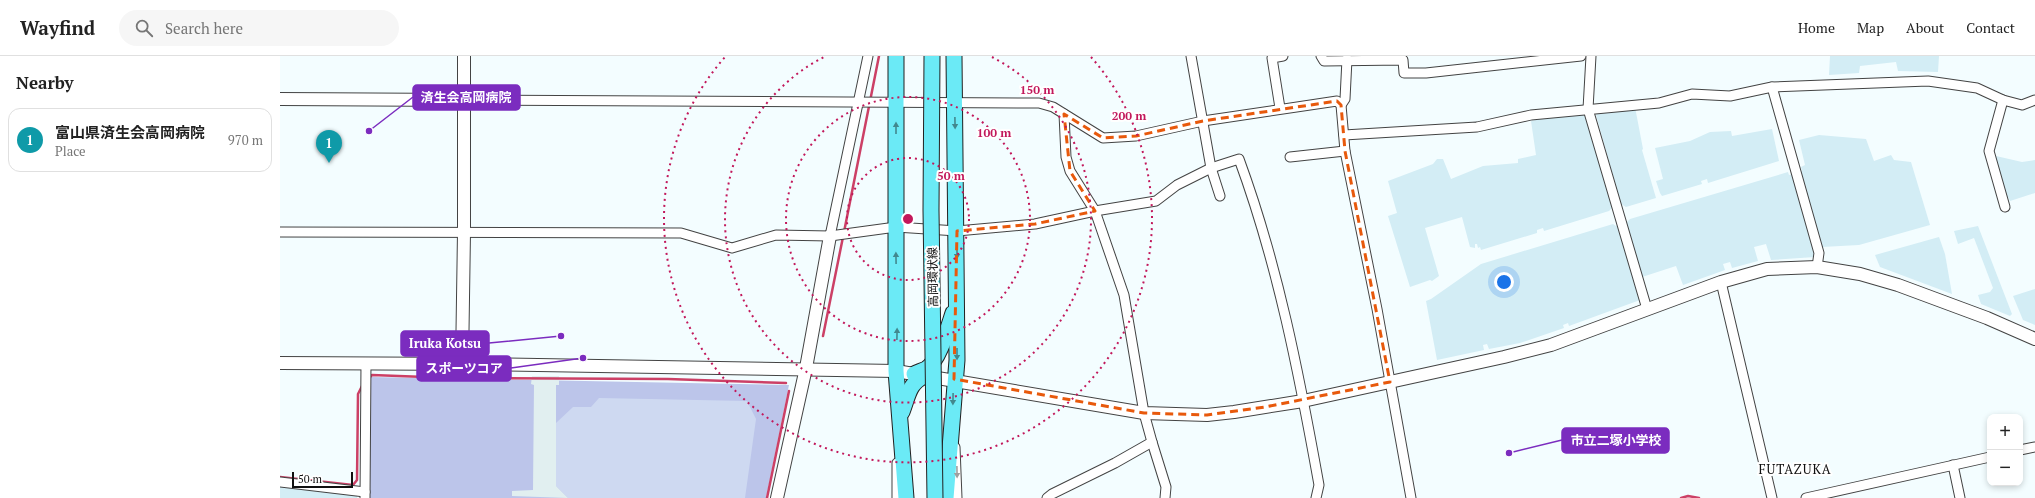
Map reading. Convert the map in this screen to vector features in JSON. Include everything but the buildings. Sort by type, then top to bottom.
[{"type":"main road","points":[[896,56],[896,371],[906,498]]},
{"type":"main road","name":"高岡環状線","points":[[932,56],[931,210],[935,498]]},
{"type":"main road","points":[[946,498],[953,420],[954,380],[957,360],[957,231],[954,56]]},
{"type":"main road","points":[[901,422],[909,390],[920,374],[936,356],[957,301]]},
{"type":"street","points":[[462,364],[464,56]]},
{"type":"street","points":[[777,498],[806,368],[830,236],[868,56]]},
{"type":"street","points":[[1191,56],[1211,168],[1220,196]]},
{"type":"street","points":[[1280,108],[1272,58],[1283,56]]},
{"type":"street","points":[[1321,56],[1324,61],[1392,58],[1403,60],[1404,73],[1426,73],[1581,56]]},
{"type":"street","points":[[1591,56],[1588,109],[1647,309]]},
{"type":"street","points":[[1341,105],[1346,99],[1347,59]]},
{"type":"street","points":[[1344,135],[1477,128],[1531,115],[1659,103],[1692,94],[1730,96],[1772,87],[1928,81],[1977,88],[2003,100],[2022,105],[2035,100]]},
{"type":"street","points":[[1772,87],[1819,254],[1817,267]]},
{"type":"street","points":[[280,99],[1039,104],[1053,107],[1103,138],[1136,136],[1203,121],[1280,108],[1337,101],[1341,105],[1345,151],[1411,498]]},
{"type":"street","points":[[2003,100],[1989,151],[2005,207]]},
{"type":"street","points":[[1064,114],[1066,157],[1070,171],[1095,211],[1124,295],[1144,413],[1166,487],[1165,498]]},
{"type":"street","points":[[1290,157],[1345,151]]},
{"type":"street","points":[[280,232],[680,233],[732,248],[776,235],[830,236],[896,228],[957,231],[1035,224],[1095,211],[1156,201],[1177,185],[1211,168],[1239,159],[1258,212],[1280,292],[1303,400],[1318,485],[1316,498]]},
{"type":"street","points":[[280,363],[806,368],[896,371],[1144,413],[1207,415],[1234,412],[1303,400],[1390,382],[1551,345],[1721,282],[1767,270],[1817,267],[1860,274],[1898,285],[1987,318],[2035,339]]},
{"type":"street","points":[[1721,282],[1772,498]]},
{"type":"street","points":[[280,482],[361,493],[366,363]]},
{"type":"street","points":[[953,420],[958,498]]},
{"type":"street","points":[[897,498],[896,447],[901,422]]},
{"type":"street","points":[[1047,498],[1152,442]]},
{"type":"street","points":[[2023,449],[2035,447]]},
{"type":"street","points":[[1806,498],[1987,458]]},
{"type":"street","points":[[1953,465],[1960,498]]},
{"type":"highlighted area","points":[[1337,101],[1341,105],[1345,151],[1390,382],[1265,407],[1207,415],[1144,413],[954,379],[957,231],[1035,224],[1095,211],[1070,171],[1064,114],[1103,138],[1136,136],[1203,121]]},
{"type":"shaded area","points":[[1830,56],[1939,56],[1938,72],[1898,71],[1896,62],[1860,66],[1859,73],[1829,75]]},
{"type":"shaded area","points":[[1635,107],[1642,150],[1656,198],[1626,207],[1621,204],[1596,115],[1598,111]]},
{"type":"shaded area","points":[[1582,113],[1587,115],[1612,208],[1609,211],[1544,231],[1543,228],[1537,230],[1537,233],[1481,250],[1480,247],[1478,248],[1477,244],[1475,244],[1475,248],[1470,247],[1462,217],[1425,228],[1439,276],[1432,281],[1430,280],[1410,287],[1388,216],[1397,213],[1388,181],[1433,164],[1437,159],[1443,159],[1451,179],[1483,166],[1518,163],[1518,159],[1536,155],[1531,121],[1535,120],[1536,118]]},
{"type":"shaded area","points":[[1772,129],[1779,161],[1708,183],[1707,179],[1701,181],[1702,184],[1662,196],[1660,193],[1656,181],[1663,179],[1655,148],[1690,141],[1710,132],[1731,131],[1732,136]]},
{"type":"shaded area","points":[[1819,135],[1866,139],[1874,161],[1891,155],[1894,160],[1911,162],[1930,225],[1859,245],[1822,247],[1800,172],[1802,171],[1801,167],[1805,165],[1799,140]]},
{"type":"shaded area","points":[[1996,156],[2022,162],[2035,160],[2035,193],[2010,201],[2008,197],[2006,198],[1995,161]]},
{"type":"shaded area","points":[[1788,172],[1789,175],[1792,174],[1815,257],[1771,260],[1766,244],[1754,247],[1758,261],[1732,268],[1730,262],[1723,264],[1725,270],[1683,285],[1676,266],[1642,277],[1626,223],[1630,219]]},
{"type":"shaded area","points":[[1613,224],[1616,226],[1618,224],[1640,300],[1569,326],[1568,323],[1563,325],[1564,328],[1520,343],[1489,349],[1487,344],[1483,345],[1484,350],[1437,360],[1426,301],[1481,264]]},
{"type":"shaded area","points":[[1978,226],[2012,314],[2010,316],[1981,304],[1978,295],[1990,292],[1993,288],[1974,238],[1958,244],[1954,231]]},
{"type":"shaded area","points":[[1939,237],[1945,254],[1952,294],[1880,267],[1875,255]]},
{"type":"shaded area","points":[[2035,289],[2035,325],[2023,320],[2013,296]]},
{"type":"shaded area","points":[[532,376],[559,376],[559,385],[556,385],[556,486],[568,498],[512,496],[512,491],[533,490],[534,385],[531,384]]},
{"type":"shaded area","points":[[371,377],[789,385],[766,498],[368,498]]},
{"type":"shaded area","points":[[599,398],[747,401],[756,419],[745,498],[568,498],[556,486],[556,423],[573,407],[591,407]]},
{"type":"shaded area","points":[[280,485],[357,493],[357,498],[280,498]]},
{"type":"waterway","points":[[844,232],[879,56]]},
{"type":"waterway","points":[[823,336],[843,237]]},
{"type":"waterway","points":[[368,379],[372,375],[452,378]]},
{"type":"waterway","points":[[471,378],[668,379],[786,383]]},
{"type":"waterway","points":[[280,477],[353,485],[357,480],[358,394],[363,384]]},
{"type":"waterway","points":[[767,498],[789,391]]},
{"type":"waterway","points":[[1681,498],[1688,496],[1699,498]]},
{"type":"place","name":"済生会高岡病院","points":[[369,131]]},
{"type":"place","name":"富山県済生会高岡病院","points":[[329,163]]},
{"type":"place","name":"Iruka Kotsu","points":[[561,336]]},
{"type":"place","name":"スポーツコア","points":[[583,358]]},
{"type":"place","name":"市立二塚小学校","points":[[1509,453]]},
{"type":"district","name":"FUTAZUKA","points":[[1795,469]]}]
